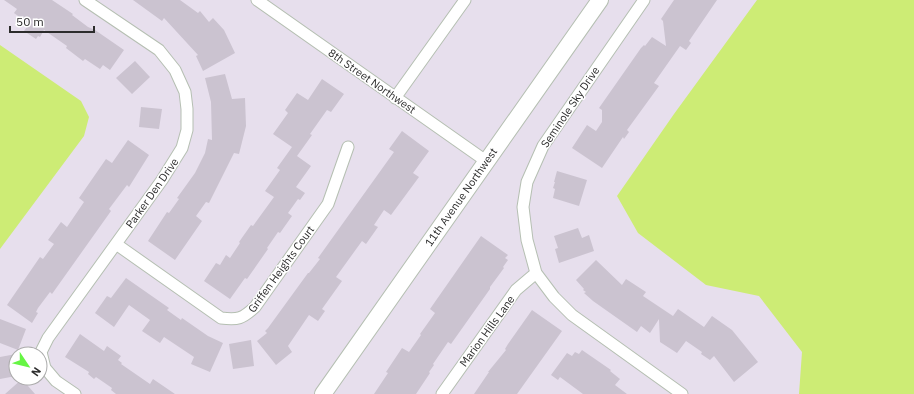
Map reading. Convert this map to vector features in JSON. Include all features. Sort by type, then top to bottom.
[{"type":"street","name":"Parker Den Drive","points":[[75,394],[56,381],[45,368],[41,352],[48,338],[162,180],[182,148],[187,130],[185,92],[175,70],[159,50],[85,0]]},
{"type":"street","name":"8th Street Northwest","points":[[257,0],[486,161]]},
{"type":"street","points":[[395,98],[465,0]]},
{"type":"street","name":"11th Avenue Northwest","points":[[323,394],[600,0]]},
{"type":"street","name":"Seminole Sky Drive","points":[[644,0],[543,146],[527,182],[522,207],[526,240],[536,273],[554,297],[572,315],[682,394]]},
{"type":"street","name":"Griffen Heights Court","points":[[116,244],[221,318],[235,320],[245,316],[255,307],[328,204],[348,147]]},
{"type":"street","name":"Marion Hills Lane","points":[[442,394],[516,290],[536,273]]},
{"type":"shaded area","points":[[757,0],[914,0],[914,394],[799,394],[802,352],[759,296],[706,285],[638,233],[617,196],[674,114]]},
{"type":"shaded area","points":[[0,45],[81,101],[89,117],[84,136],[0,249]]},
{"type":"building","points":[[4,0],[52,0],[73,14],[72,15],[88,27],[95,30],[124,50],[110,70],[103,65],[100,69],[85,59],[83,61],[66,48],[67,46],[44,30],[40,37],[38,36],[36,39],[24,31],[29,24],[14,13],[17,9]]},
{"type":"building","points":[[133,0],[180,0],[198,13],[200,11],[209,22],[213,18],[224,30],[235,53],[203,71],[196,56],[198,55],[164,18],[162,21]]},
{"type":"building","points":[[674,0],[717,0],[689,41],[691,43],[686,50],[680,46],[654,83],[659,86],[627,130],[629,132],[624,139],[623,137],[602,168],[572,148],[587,125],[596,131],[602,122],[602,110],[599,108],[641,48],[644,45],[645,46],[652,37],[666,46],[663,21],[661,19]]},
{"type":"building","points":[[135,61],[150,77],[132,94],[116,78]]},
{"type":"building","points":[[225,74],[232,99],[245,98],[246,126],[239,154],[234,153],[209,203],[206,202],[196,216],[202,221],[175,260],[148,241],[167,212],[169,213],[179,199],[177,198],[195,173],[205,153],[208,139],[212,140],[211,102],[205,78]]},
{"type":"building","points":[[322,79],[344,94],[331,112],[327,110],[297,156],[311,166],[296,187],[305,193],[300,200],[298,199],[288,213],[292,216],[280,233],[278,232],[247,279],[245,278],[230,299],[204,281],[216,263],[220,265],[226,255],[230,258],[251,225],[253,226],[274,197],[265,191],[280,170],[277,168],[292,147],[273,134],[288,113],[285,110],[297,93],[308,100]]},
{"type":"building","points":[[141,107],[162,109],[159,129],[139,127]]},
{"type":"building","points":[[402,131],[429,151],[413,173],[419,177],[391,215],[384,210],[374,225],[378,227],[366,244],[362,241],[336,277],[342,281],[322,309],[325,311],[318,321],[309,315],[288,346],[292,352],[276,365],[257,341],[267,333],[265,331],[320,259],[318,258],[394,152],[389,149]]},
{"type":"building","points":[[128,140],[149,155],[129,187],[127,185],[109,209],[111,211],[52,294],[50,292],[38,308],[36,312],[38,313],[32,323],[7,305],[40,257],[43,259],[54,244],[48,240],[61,222],[67,227],[84,202],[79,198],[106,159],[112,163]]},
{"type":"building","points":[[557,171],[587,180],[579,206],[553,198],[555,189],[553,188]]},
{"type":"building","points":[[578,228],[582,238],[589,235],[594,251],[559,263],[555,249],[558,248],[554,236]]},
{"type":"building","points":[[481,236],[508,255],[505,258],[508,260],[503,267],[504,268],[490,289],[451,344],[448,342],[433,364],[434,365],[429,372],[430,373],[416,394],[374,394],[402,348],[409,352],[421,335],[420,334],[435,313],[430,309]]},
{"type":"building","points":[[596,260],[622,285],[626,279],[646,292],[643,296],[673,316],[678,309],[704,327],[712,316],[732,330],[758,362],[734,382],[714,356],[710,360],[701,354],[702,352],[686,341],[677,353],[660,342],[659,319],[650,333],[641,326],[637,332],[593,301],[584,293],[586,292],[576,280]]},
{"type":"building","points":[[126,278],[169,308],[167,310],[181,320],[182,318],[208,336],[223,343],[210,372],[191,364],[194,357],[164,337],[160,343],[142,331],[150,320],[129,305],[114,327],[95,313],[107,296],[111,298]]},
{"type":"building","points":[[532,310],[562,331],[517,394],[474,394],[488,372],[506,350],[505,349],[508,344]]},
{"type":"building","points":[[0,319],[26,329],[20,346],[8,346],[0,343]]},
{"type":"building","points":[[80,334],[104,351],[107,346],[121,356],[118,360],[122,363],[121,364],[150,384],[153,379],[175,394],[116,394],[111,390],[112,388],[96,377],[94,379],[88,374],[89,372],[65,357]]},
{"type":"building","points":[[251,340],[254,366],[233,369],[229,344]]},
{"type":"building","points":[[582,350],[611,370],[610,371],[620,379],[615,385],[627,394],[583,394],[560,377],[558,380],[551,375],[567,353],[572,356],[575,352],[579,354]]},
{"type":"building","points":[[8,356],[8,378],[0,379],[0,357]]},
{"type":"building","points":[[14,386],[28,386],[35,394],[5,394]]}]
